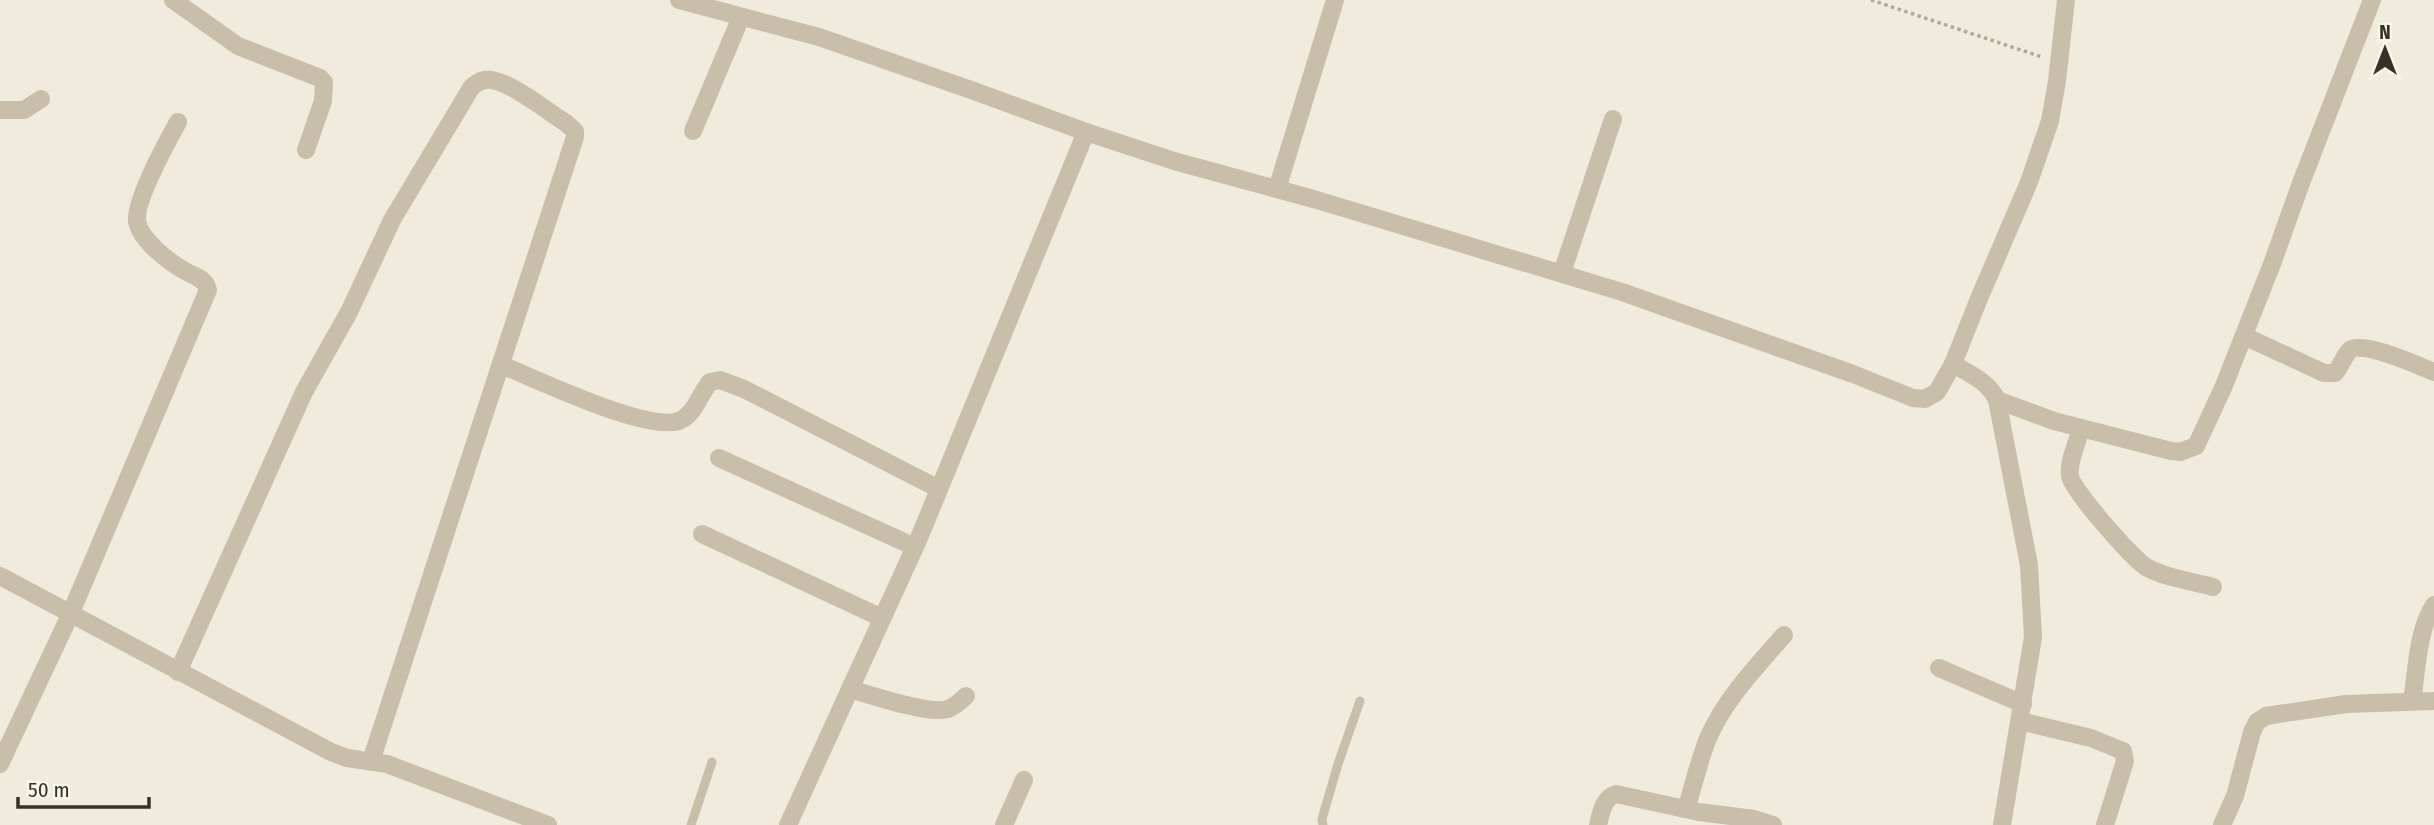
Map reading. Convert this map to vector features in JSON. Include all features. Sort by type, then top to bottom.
[{"type":"street","points":[[173,0],[238,46],[320,78],[324,82],[323,101],[306,150]]},
{"type":"street","points":[[679,0],[819,37],[1174,161],[1562,273],[1722,327],[1913,398],[1925,399],[1937,392],[1953,364],[2033,170],[2050,121],[2066,0]]},
{"type":"street","points":[[1277,189],[1335,0]]},
{"type":"street","points":[[1997,400],[2081,429],[2171,451],[2190,450],[2196,446],[2244,336],[2372,0]]},
{"type":"street","points":[[693,131],[741,17]]},
{"type":"street","points":[[178,671],[304,392],[349,312],[392,220],[471,88],[485,80],[501,82],[566,123],[575,131],[575,137],[371,761]]},
{"type":"street","points":[[0,110],[24,110],[41,99]]},
{"type":"street","points":[[1562,273],[1613,119]]},
{"type":"street","points":[[0,764],[70,615],[208,290],[203,280],[164,258],[143,234],[137,220],[142,199],[178,122]]},
{"type":"street","points":[[788,825],[915,547],[1086,132]]},
{"type":"street","points":[[2244,336],[2324,373],[2335,373],[2348,352],[2360,347],[2434,372]]},
{"type":"street","points":[[1953,364],[1993,390],[1997,400],[2029,565],[2032,637],[2022,713],[2002,825]]},
{"type":"street","points":[[501,365],[635,418],[660,424],[673,423],[690,414],[710,382],[720,380],[744,389],[939,489]]},
{"type":"street","points":[[2081,429],[2070,470],[2073,485],[2085,502],[2129,552],[2146,567],[2213,587]]},
{"type":"street","points":[[719,458],[915,547]]},
{"type":"street","points":[[702,534],[882,618]]},
{"type":"street","points":[[0,576],[331,752],[419,775],[548,825]]},
{"type":"street","points":[[2412,701],[2422,635],[2428,614],[2434,605]]},
{"type":"street","points":[[1686,809],[1709,736],[1722,712],[1783,635]]},
{"type":"street","points":[[1939,668],[2022,713],[2123,751],[2125,761],[2105,825]]},
{"type":"street","points":[[850,689],[908,705],[941,710],[950,708],[966,696]]},
{"type":"street","points":[[2222,825],[2235,796],[2252,732],[2257,722],[2266,716],[2346,704],[2434,701]]},
{"type":"street","points":[[1004,825],[1024,780]]},
{"type":"street","points":[[1598,825],[1605,801],[1616,794],[1686,809],[1754,819],[1773,825]]},
{"type":"lane","points":[[1323,825],[1322,819],[1335,775],[1360,701]]},
{"type":"lane","points":[[691,825],[712,762]]},
{"type":"path","points":[[1871,0],[2059,62]]}]
